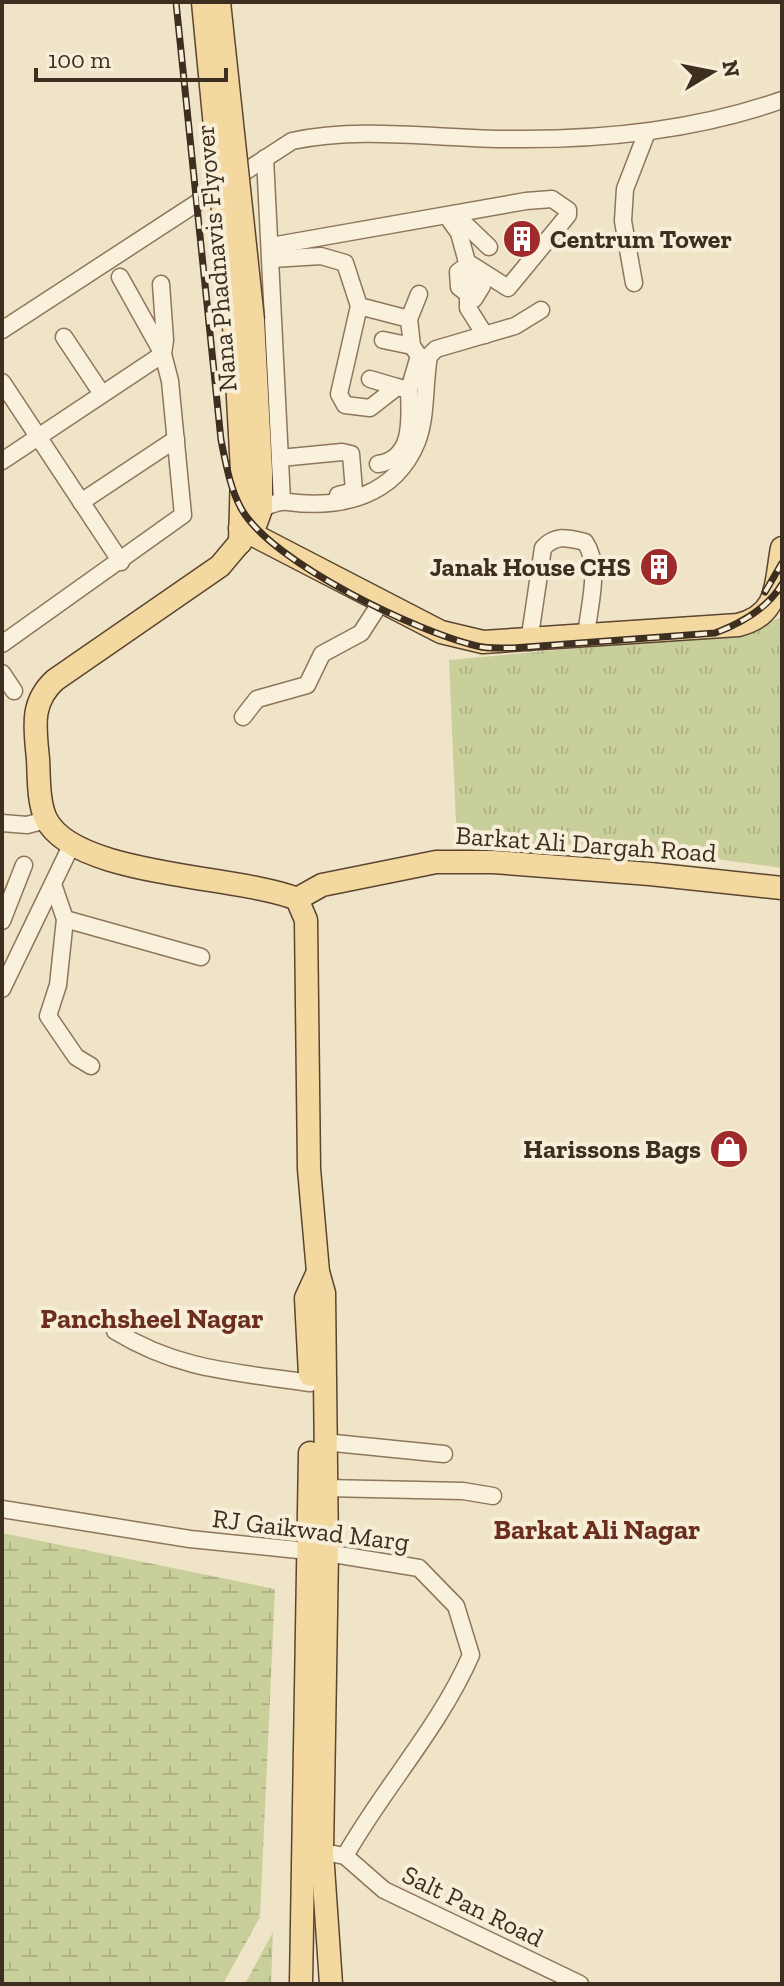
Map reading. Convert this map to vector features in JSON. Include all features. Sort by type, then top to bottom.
[{"type":"main road","name":"Nana Phadnavis Flyover","points":[[203,2],[234,325],[252,471],[266,502]]},
{"type":"main road","name":"Nana Phadnavis Flyover","points":[[219,2],[253,320],[252,471]]},
{"type":"main road","points":[[266,502],[220,566],[42,692],[34,713],[40,790],[46,820],[71,846],[161,873],[270,888],[297,899],[306,920],[309,1169],[318,1272],[324,1293],[325,1488],[318,1552]]},
{"type":"main road","points":[[243,535],[453,636],[483,642],[529,642],[757,620],[770,608],[782,548]]},
{"type":"main road","name":"Barkat Ali Dargah Road","points":[[297,899],[322,885],[436,862],[587,869],[782,888]]},
{"type":"main road","points":[[301,1984],[314,1850],[318,1552],[306,1298],[318,1272]]},
{"type":"main road","points":[[314,1850],[331,1984]]},
{"type":"street","points":[[2,330],[292,141],[325,134],[514,139],[647,132],[756,109],[782,100]]},
{"type":"street","points":[[634,283],[623,221],[625,189],[647,132]]},
{"type":"street","points":[[265,158],[280,458],[266,502]]},
{"type":"street","points":[[272,252],[447,216],[547,199],[566,205],[568,210],[568,215],[511,285],[504,288],[467,262],[459,233],[447,216]]},
{"type":"street","points":[[447,216],[465,224],[489,247]]},
{"type":"street","points":[[272,252],[321,256],[352,264],[359,306],[341,400],[351,407],[370,408],[403,389]]},
{"type":"street","points":[[120,277],[163,354]]},
{"type":"street","points":[[2,644],[183,515],[176,439],[163,354],[161,284]]},
{"type":"street","points":[[378,464],[390,462],[397,456],[407,438],[403,389],[419,356],[412,346],[409,319],[419,294]]},
{"type":"street","points":[[469,301],[485,335]]},
{"type":"street","points":[[359,306],[409,319]]},
{"type":"street","points":[[266,502],[344,502],[377,492],[396,477],[417,442],[429,356],[436,349],[515,326],[541,310]]},
{"type":"street","points":[[64,337],[102,394]]},
{"type":"street","points":[[383,340],[412,346]]},
{"type":"street","points":[[2,461],[163,354]]},
{"type":"street","points":[[370,379],[403,389]]},
{"type":"street","points":[[2,382],[121,562]]},
{"type":"street","points":[[81,502],[176,439]]},
{"type":"street","points":[[266,502],[328,497],[350,493],[356,486],[352,458],[346,452],[280,458]]},
{"type":"street","points":[[529,642],[543,548],[561,537],[585,542],[594,563],[586,637]]},
{"type":"street","points":[[243,717],[257,699],[307,685],[322,654],[361,633],[381,602]]},
{"type":"street","points":[[2,673],[14,691]]},
{"type":"street","points":[[2,823],[27,825],[46,820]]},
{"type":"street","points":[[2,989],[71,846]]},
{"type":"street","points":[[2,921],[13,884],[24,865]]},
{"type":"street","points":[[53,884],[65,919],[58,985],[48,1016],[76,1057],[91,1066]]},
{"type":"street","points":[[65,919],[201,957]]},
{"type":"street","points":[[115,1331],[148,1351],[177,1362],[310,1383]]},
{"type":"street","points":[[324,1442],[444,1454]]},
{"type":"street","points":[[325,1488],[463,1491],[493,1496]]},
{"type":"street","name":"RJ Gaikwad Marg","points":[[2,1509],[190,1539],[318,1552],[419,1568],[456,1606],[471,1655],[454,1693],[372,1809],[345,1856]]},
{"type":"street","points":[[314,1850],[345,1856]]},
{"type":"street","name":"Salt Pan Road","points":[[345,1856],[384,1890],[580,1984]]},
{"type":"green space","points":[[782,617],[782,868],[605,844],[457,846],[449,660],[743,633]]},
{"type":"green space","points":[[2,1533],[275,1589],[260,1917],[223,1984],[2,1984]]},
{"type":"green space","points":[[273,1932],[271,1984],[245,1984]]},
{"type":"railway","points":[[176,2],[221,440],[234,494],[242,510],[259,530],[283,552],[349,593],[419,626],[486,648],[715,633],[753,614],[769,601],[782,584]]},
{"type":"railway","points":[[765,592],[782,563]]},
{"type":"place","name":"Centrum Tower","points":[[522,239]]},
{"type":"place","name":"Janak House CHS","points":[[659,567]]},
{"type":"place","name":"Harissons Bags","points":[[729,1149]]},
{"type":"district","name":"Panchsheel Nagar","points":[[152,1318]]},
{"type":"district","name":"Barkat Ali Nagar","points":[[597,1529]]}]
